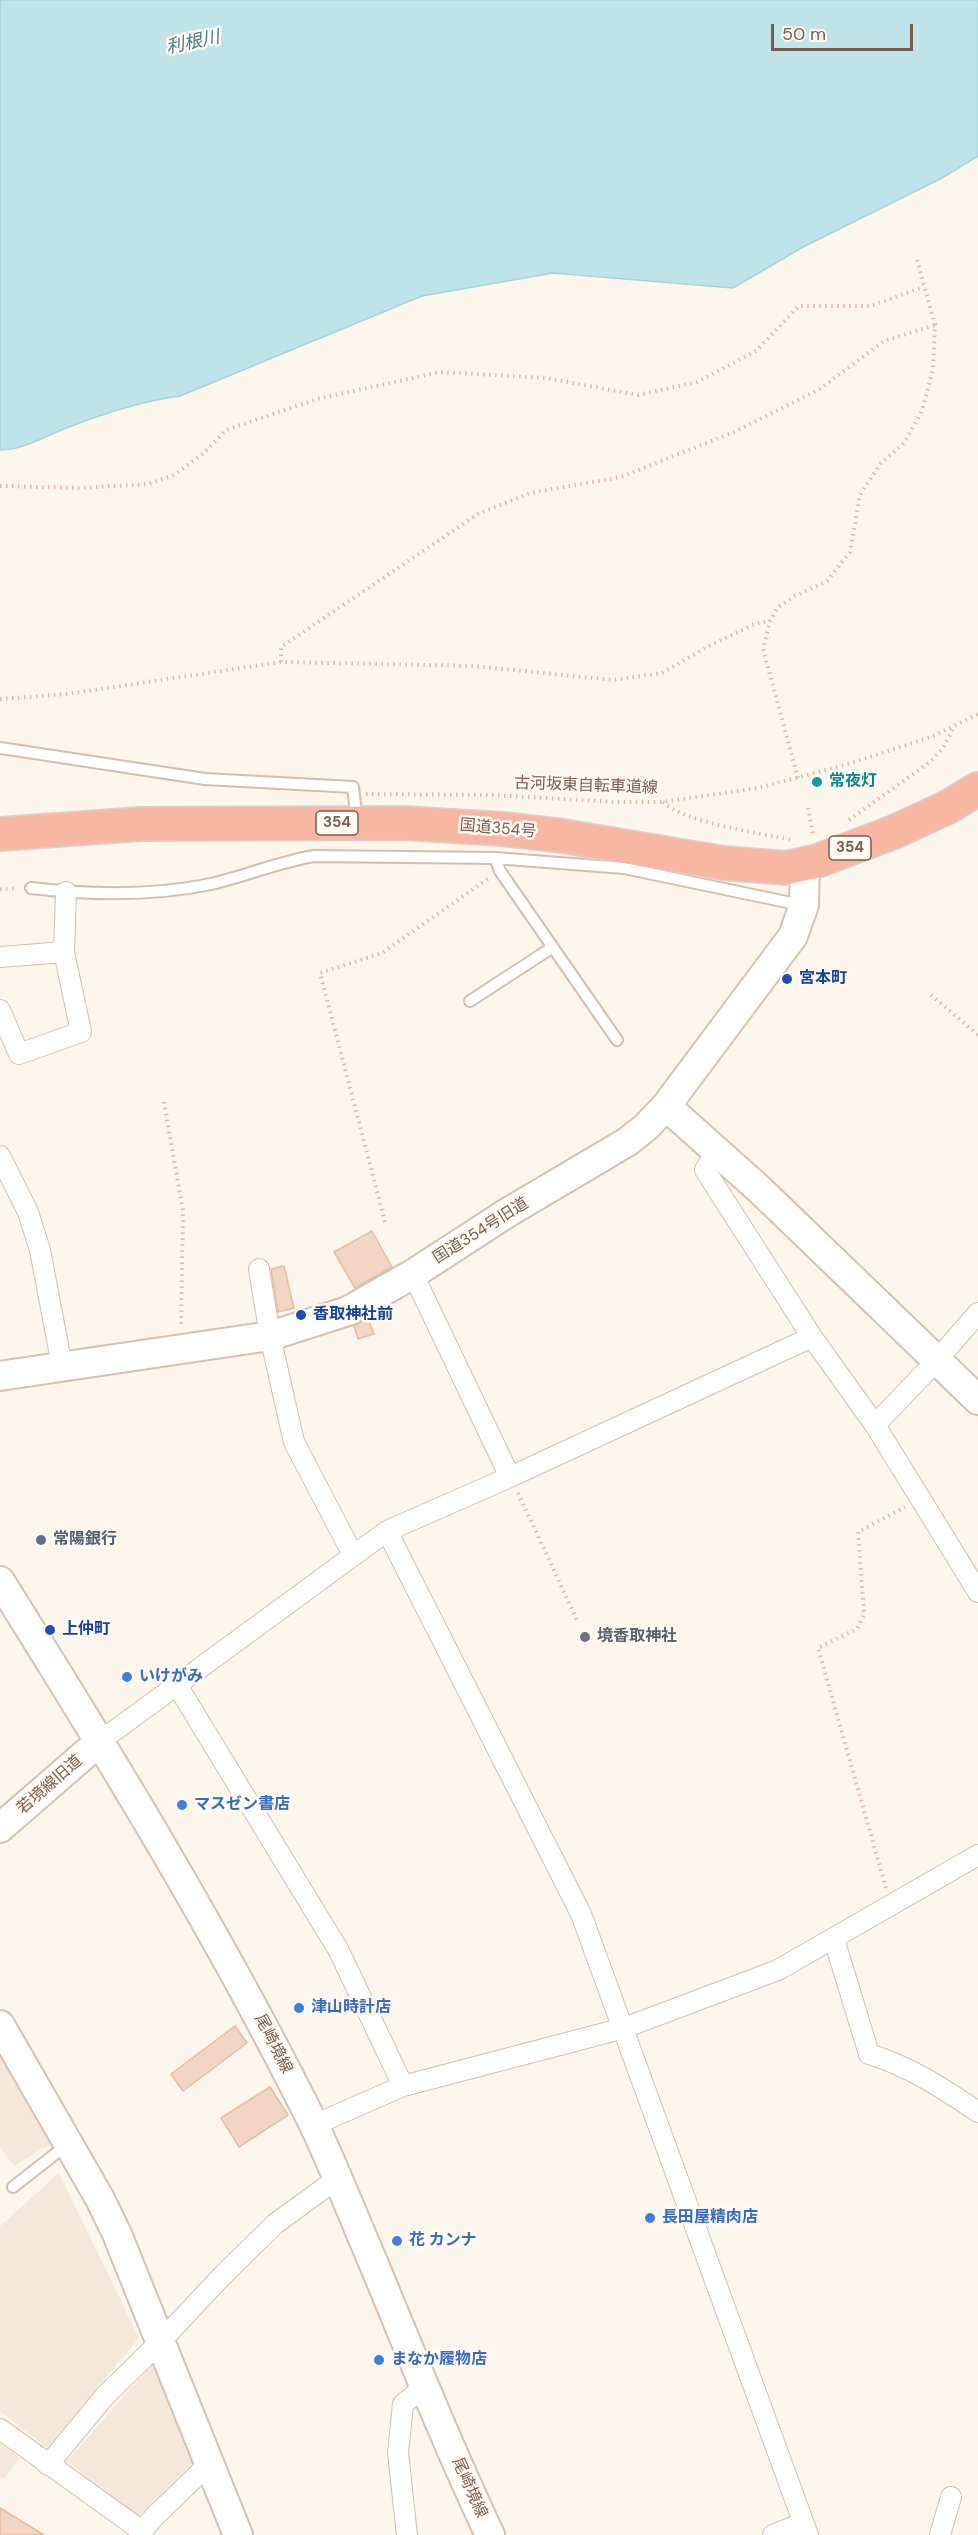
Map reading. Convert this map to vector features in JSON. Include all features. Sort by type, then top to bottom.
[{"type":"highway","name":"国道354号","points":[[0,834],[141,824],[415,823],[563,836],[747,866],[786,868],[805,845],[894,832],[948,807],[978,789]]},
{"type":"street","name":"国道354号旧道","points":[[0,1376],[270,1336],[348,1311],[413,1274],[507,1213],[627,1142],[646,1127],[666,1106],[790,941],[798,926],[804,905],[805,845]]},
{"type":"street","points":[[0,1010],[19,1054],[81,1032],[64,952],[66,892]]},
{"type":"street","points":[[0,957],[64,952]]},
{"type":"street","points":[[666,1106],[716,1150],[978,1400]]},
{"type":"street","points":[[716,1150],[705,1170],[812,1337],[875,1425],[978,1592]]},
{"type":"street","points":[[0,1156],[28,1212],[40,1250],[62,1366]]},
{"type":"street","points":[[259,1269],[270,1336],[294,1442],[353,1555]]},
{"type":"street","points":[[413,1274],[510,1477]]},
{"type":"street","points":[[875,1425],[978,1313]]},
{"type":"street","points":[[99,1742],[387,1531],[510,1477],[812,1337]]},
{"type":"street","points":[[387,1531],[581,1914],[806,2529],[773,2535]]},
{"type":"street","name":"尾崎境線","points":[[0,1581],[99,1742],[242,1985],[338,2178],[424,2387],[490,2535]]},
{"type":"street","points":[[177,1685],[339,1951],[403,2086]]},
{"type":"street","name":"若境線旧道","points":[[0,1828],[99,1742]]},
{"type":"street","points":[[314,2126],[403,2086],[624,2028],[777,1970],[978,1855]]},
{"type":"street","points":[[834,1939],[869,2054],[892,2061],[946,2090],[978,2112]]},
{"type":"street","points":[[0,2025],[104,2208],[211,2462],[238,2535]]},
{"type":"street","points":[[48,2465],[104,2397],[224,2274],[275,2224],[338,2178]]},
{"type":"street","points":[[407,2535],[398,2453],[403,2403],[424,2387]]},
{"type":"street","points":[[0,2429],[141,2533],[211,2462]]},
{"type":"street","points":[[940,2535],[951,2497]]},
{"type":"lane","points":[[0,748],[205,779],[353,787],[358,823]]},
{"type":"lane","points":[[31,888],[66,892],[128,892],[210,884],[294,859],[314,856],[495,858],[624,868],[804,905]]},
{"type":"lane","points":[[495,858],[500,871],[617,1040]]},
{"type":"lane","points":[[470,1001],[552,947]]},
{"type":"lane","points":[[13,2187],[68,2144]]},
{"type":"path","points":[[798,777],[772,688],[764,649],[770,621],[777,608],[827,581],[850,552],[860,495],[881,463],[904,443],[922,411],[933,369],[935,325],[917,260]]},
{"type":"path","points":[[0,486],[79,488],[149,484],[174,475],[204,453],[226,430],[317,399],[440,372],[546,378],[638,396],[697,382],[756,351],[799,306],[871,306],[923,287]]},
{"type":"path","points":[[281,663],[281,647],[478,514],[530,493],[621,477],[734,432],[820,389],[884,341],[935,325]]},
{"type":"path","points":[[0,699],[67,694],[281,663],[474,666],[614,680],[662,673],[707,647],[755,624],[770,621]]},
{"type":"path","name":"古河坂東自転車道線","points":[[396,793],[662,802],[758,788],[845,765],[931,737],[978,714]]},
{"type":"path","points":[[847,821],[930,762],[943,748],[955,726]]},
{"type":"path","points":[[662,802],[670,809],[714,823],[805,845]]},
{"type":"path","points":[[808,808],[813,830]]},
{"type":"path","points":[[385,1221],[320,973],[382,954],[500,871]]},
{"type":"path","points":[[931,995],[978,1035]]},
{"type":"path","points":[[164,1102],[183,1211],[180,1348]]},
{"type":"path","points":[[510,1477],[577,1620]]},
{"type":"path","points":[[891,1906],[818,1648],[857,1629],[864,1616],[858,1532],[921,1498]]},
{"type":"shaded area","points":[[0,2050],[52,2143],[14,2166],[0,2147]]},
{"type":"shaded area","points":[[59,2173],[139,2338],[47,2448],[0,2411],[0,2226]]},
{"type":"shaded area","points":[[154,2362],[195,2461],[138,2516],[67,2461]]},
{"type":"shaded area","points":[[0,2443],[20,2458],[4,2479],[0,2477]]},
{"type":"water","name":"利根川","points":[[0,0],[978,0],[978,156],[942,178],[803,247],[733,288],[553,273],[422,296],[180,396],[124,408],[60,430],[27,445],[0,450]]},
{"type":"building","points":[[372,1231],[392,1267],[355,1288],[334,1252]]},
{"type":"building","points":[[284,1266],[294,1308],[278,1312],[271,1269]]},
{"type":"building","points":[[368,1318],[374,1334],[358,1339],[354,1326]]},
{"type":"building","points":[[235,2026],[247,2043],[183,2091],[171,2074]]},
{"type":"building","points":[[270,2087],[288,2115],[239,2147],[221,2118]]},
{"type":"building","points":[[0,2508],[44,2535],[0,2535]]},
{"type":"place","name":"常夜灯","points":[[817,782]]},
{"type":"place","name":"宮本町","points":[[787,979]]},
{"type":"place","name":"香取神社前","points":[[301,1315]]},
{"type":"place","name":"常陽銀行","points":[[41,1540]]},
{"type":"place","name":"上仲町","points":[[50,1630]]},
{"type":"place","name":"境香取神社","points":[[585,1637]]},
{"type":"place","name":"いけがみ","points":[[127,1677]]},
{"type":"place","name":"マスゼン書店","points":[[182,1805]]},
{"type":"place","name":"津山時計店","points":[[299,2008]]},
{"type":"place","name":"長田屋精肉店","points":[[650,2218]]},
{"type":"place","name":"花 カンナ","points":[[397,2241]]},
{"type":"place","name":"まなか履物店","points":[[379,2360]]}]
